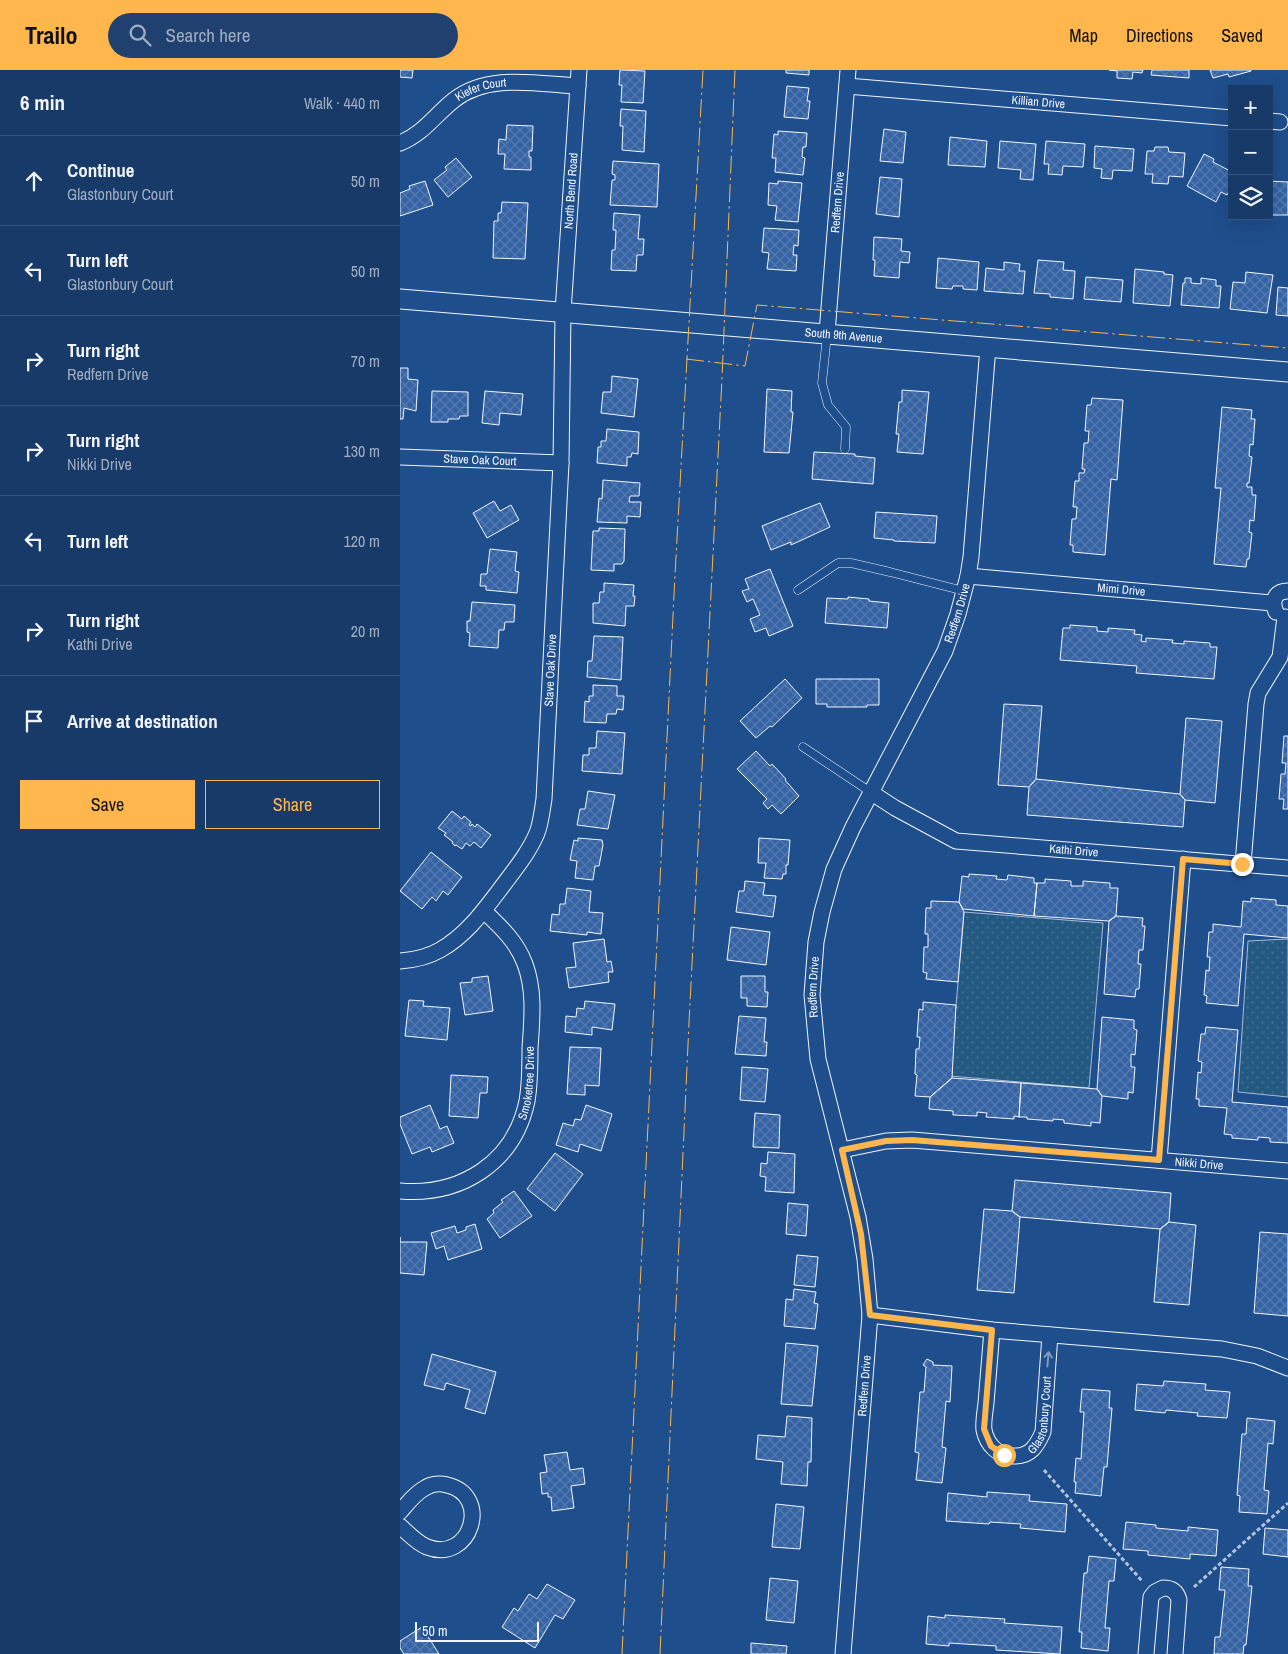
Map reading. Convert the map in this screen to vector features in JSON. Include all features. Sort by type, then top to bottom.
[{"type":"street","name":"North Bend Road","points":[[563,312],[579,70]]},
{"type":"street","name":"Redfern Drive","points":[[827,333],[848,70]]},
{"type":"street","name":"Kiefer Court","points":[[400,143],[417,135],[455,99],[482,86],[505,82],[578,86]]},
{"type":"street","name":"Killian Drive","points":[[847,86],[1228,118]]},
{"type":"street","name":"South 9th Avenue","points":[[400,299],[1288,372]]},
{"type":"street","name":"Stave Oak Drive","points":[[400,962],[418,959],[440,950],[466,932],[525,856],[537,833],[541,820],[544,800],[561,463],[563,312]]},
{"type":"street","name":"Redfern Drive","points":[[843,1654],[870,1315],[861,1234],[842,1150],[818,1059],[812,980],[816,942],[827,890],[834,869],[850,834],[938,665],[953,629],[964,591],[974,532],[988,347]]},
{"type":"street","name":"Stave Oak Court","points":[[400,457],[561,463]]},
{"type":"street","name":"Mimi Drive","points":[[968,576],[1273,603]]},
{"type":"street","points":[[1242,864],[1256,704],[1258,693],[1280,657],[1287,617],[1276,612],[1273,603],[1279,593],[1288,588]]},
{"type":"street","name":"Kathi Drive","points":[[872,793],[895,808],[956,841],[1288,868]]},
{"type":"street","points":[[1159,1160],[1183,859]]},
{"type":"street","name":"Smoketree Drive","points":[[400,1191],[430,1191],[452,1186],[479,1173],[496,1159],[511,1142],[523,1115],[528,1085],[532,994],[525,964],[515,944],[506,932],[484,911]]},
{"type":"street","name":"Nikki Drive","points":[[842,1150],[886,1141],[912,1140],[1288,1171]]},
{"type":"street","points":[[870,1315],[992,1330],[1231,1350],[1258,1356],[1288,1368]]},
{"type":"street","name":"Glastonbury Court","points":[[992,1330],[984,1429],[991,1446],[998,1452],[1011,1456],[1020,1456],[1030,1452],[1038,1444],[1043,1432],[1050,1334]]},
{"type":"street","points":[[400,1512],[424,1488],[430,1485],[441,1484],[452,1486],[465,1495],[469,1501],[473,1516],[470,1530],[466,1537],[458,1544],[443,1549],[432,1549],[422,1544],[400,1526]]},
{"type":"street","points":[[1146,1654],[1151,1597],[1155,1592],[1163,1588],[1174,1591],[1179,1600],[1175,1654]]},
{"type":"lane","points":[[827,333],[822,383],[828,405],[846,427],[845,449]]},
{"type":"lane","points":[[798,590],[838,563],[890,572],[964,591]]},
{"type":"lane","points":[[803,747],[872,793]]},
{"type":"path","points":[[1044,1470],[1142,1581]]},
{"type":"path","points":[[1194,1587],[1288,1503]]},
{"type":"shaded area","points":[[964,912],[1103,923],[1089,1088],[950,1076]]},
{"type":"shaded area","points":[[1288,939],[1288,1097],[1238,1092],[1248,941]]},
{"type":"building","points":[[400,70],[413,70],[412,78],[400,77]]},
{"type":"building","points":[[620,70],[645,71],[643,103],[621,102],[622,85],[619,85]]},
{"type":"building","points":[[786,70],[809,70],[809,75],[786,73]]},
{"type":"building","points":[[1109,70],[1143,70],[1142,73],[1133,72],[1132,79],[1117,78],[1117,71]]},
{"type":"building","points":[[1152,70],[1189,70],[1189,78],[1151,75]]},
{"type":"building","points":[[1210,70],[1251,71],[1229,77],[1228,74],[1213,78]]},
{"type":"building","points":[[787,86],[809,88],[807,101],[810,101],[808,119],[784,117]]},
{"type":"building","points":[[621,109],[646,111],[644,152],[622,150],[623,126],[620,126]]},
{"type":"building","points":[[507,125],[533,126],[532,151],[529,151],[531,170],[504,169],[505,154],[498,154],[499,139],[506,140]]},
{"type":"building","points":[[884,129],[906,132],[903,163],[880,161]]},
{"type":"building","points":[[778,131],[807,133],[806,147],[803,147],[802,157],[805,158],[803,175],[775,172],[776,158],[772,158],[774,134],[778,135]]},
{"type":"building","points":[[950,137],[987,141],[985,167],[948,165]]},
{"type":"building","points":[[1000,141],[1036,144],[1033,180],[1020,179],[1021,170],[998,168]]},
{"type":"building","points":[[1046,141],[1085,144],[1083,167],[1063,166],[1062,175],[1048,174],[1049,164],[1044,164]]},
{"type":"building","points":[[1095,146],[1134,149],[1132,171],[1113,170],[1112,179],[1101,178],[1102,169],[1094,168]]},
{"type":"building","points":[[1155,147],[1168,147],[1169,152],[1185,153],[1183,177],[1169,176],[1168,184],[1152,183],[1153,174],[1145,174],[1147,151],[1154,151]]},
{"type":"building","points":[[1204,154],[1214,159],[1213,162],[1228,170],[1228,193],[1227,195],[1221,192],[1216,202],[1187,186]]},
{"type":"building","points":[[456,158],[472,177],[448,197],[434,180],[447,170],[445,167]]},
{"type":"building","points":[[613,161],[659,164],[657,207],[610,205],[612,180],[615,180],[615,175],[612,174]]},
{"type":"building","points":[[880,177],[902,179],[899,217],[876,214]]},
{"type":"building","points":[[425,181],[433,205],[400,216],[400,193],[410,189],[409,186]]},
{"type":"building","points":[[778,181],[802,183],[798,222],[775,220],[777,206],[768,205],[769,183],[778,184]]},
{"type":"building","points":[[1273,181],[1288,182],[1288,215],[1273,215]]},
{"type":"building","points":[[502,202],[528,203],[525,259],[493,258],[494,221],[498,221],[498,213],[501,213]]},
{"type":"building","points":[[614,213],[640,215],[638,239],[644,239],[643,255],[637,255],[636,271],[611,270],[612,250],[615,250],[616,230],[613,230]]},
{"type":"building","points":[[764,228],[799,230],[798,246],[794,245],[793,255],[797,255],[796,271],[767,269],[769,253],[762,252]]},
{"type":"building","points":[[874,237],[902,239],[901,251],[910,252],[909,263],[900,262],[899,278],[874,276]]},
{"type":"building","points":[[938,258],[979,262],[977,290],[963,289],[963,286],[953,286],[952,289],[936,288]]},
{"type":"building","points":[[1038,260],[1064,262],[1063,270],[1075,271],[1073,299],[1050,297],[1050,294],[1034,293]]},
{"type":"building","points":[[1004,262],[1020,264],[1019,271],[1025,271],[1023,294],[984,291],[986,268],[1004,270]]},
{"type":"building","points":[[1135,269],[1164,272],[1164,274],[1173,275],[1170,306],[1133,303]]},
{"type":"building","points":[[1246,272],[1273,275],[1267,313],[1230,309],[1233,282],[1245,283]]},
{"type":"building","points":[[1086,277],[1123,280],[1121,302],[1084,299]]},
{"type":"building","points":[[1185,278],[1191,278],[1191,283],[1201,284],[1201,278],[1216,280],[1216,286],[1221,286],[1219,308],[1181,305]]},
{"type":"building","points":[[1278,287],[1288,288],[1288,316],[1276,315]]},
{"type":"building","points":[[400,368],[408,368],[408,379],[418,380],[416,411],[404,408],[403,419],[400,419]]},
{"type":"building","points":[[612,376],[638,379],[634,417],[601,413],[603,392],[611,392]]},
{"type":"building","points":[[767,389],[792,391],[791,412],[793,412],[789,453],[764,452]]},
{"type":"building","points":[[902,390],[929,392],[923,454],[897,452],[899,434],[896,434],[899,402],[902,402]]},
{"type":"building","points":[[432,391],[468,392],[468,416],[460,416],[459,419],[448,419],[448,422],[431,422]]},
{"type":"building","points":[[485,391],[523,394],[521,415],[500,413],[499,425],[482,423]]},
{"type":"building","points":[[1092,398],[1123,400],[1117,480],[1111,479],[1105,555],[1073,552],[1073,545],[1070,545],[1072,519],[1076,519],[1077,507],[1073,507],[1075,481],[1079,481],[1079,473],[1084,473],[1085,469],[1082,469],[1084,443],[1088,443],[1089,431],[1085,431],[1087,405],[1091,405]]},
{"type":"building","points":[[1222,407],[1252,410],[1251,419],[1255,419],[1253,445],[1250,444],[1249,456],[1252,457],[1247,487],[1252,487],[1252,495],[1256,495],[1254,521],[1250,520],[1249,532],[1252,533],[1249,559],[1247,559],[1246,567],[1214,564],[1221,488],[1215,488]]},
{"type":"building","points":[[607,429],[639,432],[638,454],[632,453],[631,457],[627,457],[627,466],[597,463],[598,447],[601,447],[601,441],[606,441]]},
{"type":"building","points":[[814,452],[855,454],[855,456],[875,458],[873,484],[812,479]]},
{"type":"building","points":[[603,480],[640,483],[639,496],[630,496],[629,502],[641,502],[640,517],[627,516],[627,523],[597,522],[599,498],[602,499]]},
{"type":"building","points":[[494,501],[500,511],[511,505],[519,520],[487,538],[473,513]]},
{"type":"building","points":[[820,503],[830,527],[791,545],[791,542],[771,550],[762,526]]},
{"type":"building","points":[[876,512],[937,516],[935,543],[874,538]]},
{"type":"building","points":[[599,528],[625,529],[624,561],[622,564],[614,564],[614,571],[591,570],[593,531],[599,531]]},
{"type":"building","points":[[490,549],[517,552],[515,571],[519,572],[517,593],[486,590],[486,586],[480,586],[481,574],[487,574]]},
{"type":"building","points":[[770,569],[793,626],[769,636],[766,628],[755,632],[750,619],[760,615],[753,599],[747,602],[742,591],[749,589],[745,579]]},
{"type":"building","points":[[604,583],[634,585],[634,606],[626,606],[625,626],[593,623],[593,603],[599,603],[600,592],[604,592]]},
{"type":"building","points":[[848,597],[889,603],[887,628],[825,623],[827,598],[848,599]]},
{"type":"building","points":[[472,602],[515,605],[514,622],[505,622],[504,630],[499,630],[498,648],[469,646],[470,633],[467,632],[467,621],[470,621]]},
{"type":"building","points":[[1070,625],[1097,627],[1097,631],[1108,632],[1108,628],[1135,630],[1134,634],[1142,635],[1141,641],[1146,642],[1146,638],[1173,640],[1172,643],[1184,644],[1184,641],[1210,643],[1210,647],[1217,647],[1214,679],[1136,673],[1137,666],[1060,660],[1063,628],[1070,628]]},
{"type":"building","points":[[594,636],[623,637],[621,680],[587,677],[588,661],[592,661]]},
{"type":"building","points":[[785,679],[802,698],[772,727],[770,726],[756,738],[740,721]]},
{"type":"building","points":[[816,679],[879,679],[879,705],[867,705],[867,707],[827,707],[827,704],[816,704]]},
{"type":"building","points":[[593,685],[617,686],[617,696],[624,696],[623,710],[617,709],[616,714],[607,714],[606,723],[584,722],[585,701],[589,702],[589,696],[593,696]]},
{"type":"building","points":[[1004,704],[1042,706],[1036,779],[1029,787],[998,785]]},
{"type":"building","points":[[1186,718],[1222,721],[1215,803],[1185,800],[1180,794]]},
{"type":"building","points":[[597,731],[625,733],[622,774],[582,771],[583,755],[589,755],[589,748],[596,748]]},
{"type":"building","points":[[1284,736],[1288,736],[1288,809],[1283,809],[1284,799],[1279,799],[1281,774],[1285,774],[1286,763],[1282,763]]},
{"type":"building","points":[[756,751],[770,766],[772,764],[799,796],[781,814],[772,805],[768,809],[763,803],[767,799],[737,769]]},
{"type":"building","points":[[1036,779],[1180,794],[1185,800],[1183,827],[1027,815],[1029,787]]},
{"type":"building","points":[[588,791],[615,795],[608,829],[577,825],[580,809],[585,809]]},
{"type":"building","points":[[452,811],[462,819],[464,816],[471,822],[469,825],[471,826],[472,824],[475,827],[477,824],[491,835],[481,848],[474,842],[470,846],[466,843],[462,849],[455,846],[444,835],[446,833],[438,828]]},
{"type":"building","points":[[578,838],[602,840],[603,845],[599,866],[595,866],[593,880],[575,878],[577,861],[570,860],[574,840],[578,841]]},
{"type":"building","points":[[759,838],[790,840],[788,865],[786,865],[786,874],[783,874],[782,879],[764,878],[766,863],[758,863]]},
{"type":"building","points":[[431,852],[462,877],[448,895],[443,891],[436,901],[432,897],[422,909],[400,891]]},
{"type":"building","points":[[969,874],[997,876],[996,879],[1007,880],[1008,875],[1034,878],[1034,883],[1037,883],[1034,916],[963,909],[959,902],[962,876],[969,877]]},
{"type":"building","points":[[1045,879],[1071,881],[1071,886],[1083,886],[1083,881],[1110,883],[1110,888],[1118,888],[1116,916],[1109,921],[1034,916],[1037,883],[1045,883]]},
{"type":"building","points":[[745,881],[765,883],[763,895],[776,896],[773,917],[736,912],[739,891],[744,891]]},
{"type":"building","points":[[567,888],[591,891],[589,912],[603,913],[601,934],[587,932],[587,935],[550,931],[552,914],[559,915],[560,904],[565,904]]},
{"type":"building","points":[[1251,898],[1276,900],[1276,905],[1288,906],[1288,938],[1244,934],[1238,1006],[1206,1003],[1207,996],[1204,995],[1206,970],[1209,971],[1210,957],[1207,957],[1209,932],[1213,932],[1213,924],[1241,927],[1243,901],[1251,902]]},
{"type":"building","points":[[931,901],[959,902],[964,912],[958,982],[926,979],[927,973],[923,972],[924,947],[928,947],[928,934],[925,934],[926,908],[931,908]]},
{"type":"building","points":[[1116,916],[1143,918],[1142,926],[1145,926],[1143,950],[1139,950],[1138,964],[1141,964],[1139,989],[1136,989],[1135,997],[1104,994],[1109,921]]},
{"type":"building","points":[[731,927],[770,932],[766,965],[727,960]]},
{"type":"building","points":[[604,939],[607,962],[611,961],[613,972],[608,972],[609,982],[569,988],[566,968],[576,967],[573,943]]},
{"type":"building","points":[[488,976],[493,1011],[465,1015],[460,983],[472,982],[472,978]]},
{"type":"building","points":[[741,976],[765,976],[765,992],[768,992],[767,1007],[747,1006],[747,998],[741,998]]},
{"type":"building","points":[[409,1000],[424,1001],[423,1006],[450,1008],[447,1040],[405,1036]]},
{"type":"building","points":[[585,1001],[615,1004],[612,1030],[592,1027],[592,1035],[565,1032],[566,1016],[576,1017],[577,1008],[584,1009]]},
{"type":"building","points":[[923,1002],[956,1005],[952,1078],[930,1097],[915,1096],[917,1075],[915,1074],[916,1049],[919,1049],[920,1037],[917,1037],[919,1009],[923,1010]]},
{"type":"building","points":[[739,1016],[766,1018],[764,1042],[767,1042],[766,1056],[735,1054]]},
{"type":"building","points":[[1102,1017],[1134,1020],[1134,1029],[1137,1030],[1135,1055],[1131,1054],[1131,1067],[1135,1067],[1133,1093],[1128,1092],[1128,1099],[1102,1096],[1097,1089]]},
{"type":"building","points":[[1206,1027],[1238,1030],[1232,1102],[1288,1107],[1288,1143],[1270,1142],[1270,1138],[1258,1137],[1258,1140],[1232,1138],[1232,1135],[1224,1134],[1227,1108],[1199,1106],[1199,1099],[1196,1099],[1198,1072],[1201,1073],[1202,1062],[1198,1061],[1201,1034],[1205,1034]]},
{"type":"building","points":[[570,1047],[601,1048],[599,1086],[585,1085],[585,1095],[567,1094]]},
{"type":"building","points":[[742,1067],[768,1069],[765,1102],[740,1100]]},
{"type":"building","points":[[451,1075],[488,1077],[487,1093],[480,1093],[478,1118],[449,1116]]},
{"type":"building","points":[[952,1078],[1021,1083],[1019,1117],[1014,1116],[1014,1119],[986,1117],[987,1113],[977,1112],[977,1116],[953,1115],[953,1111],[929,1109],[930,1097]]},
{"type":"building","points":[[1021,1083],[1097,1089],[1102,1096],[1100,1123],[1091,1122],[1091,1126],[1064,1123],[1064,1120],[1053,1119],[1053,1121],[1019,1117]]},
{"type":"building","points":[[430,1105],[440,1129],[447,1126],[454,1143],[432,1152],[430,1147],[412,1154],[400,1124],[400,1117]]},
{"type":"building","points":[[586,1105],[612,1114],[601,1151],[580,1144],[578,1152],[556,1145],[563,1123],[573,1126],[575,1119],[581,1120]]},
{"type":"building","points":[[755,1113],[780,1115],[779,1148],[753,1147]]},
{"type":"building","points":[[768,1152],[795,1154],[794,1193],[765,1191],[766,1177],[760,1176],[761,1163],[767,1164]]},
{"type":"building","points":[[555,1153],[583,1174],[555,1211],[527,1189]]},
{"type":"building","points":[[1015,1180],[1171,1193],[1169,1222],[1160,1229],[1020,1217],[1012,1211]]},
{"type":"building","points":[[514,1191],[532,1216],[500,1238],[487,1219],[494,1213],[493,1210],[503,1202],[501,1200]]},
{"type":"building","points":[[788,1203],[808,1205],[806,1236],[786,1234]]},
{"type":"building","points":[[984,1209],[1012,1211],[1020,1217],[1014,1293],[977,1290]]},
{"type":"building","points":[[1169,1222],[1196,1225],[1189,1305],[1154,1302],[1160,1229]]},
{"type":"building","points":[[475,1224],[482,1249],[448,1260],[444,1246],[436,1249],[431,1233],[455,1226],[457,1233]]},
{"type":"building","points":[[1260,1232],[1288,1234],[1288,1316],[1254,1313]]},
{"type":"building","points":[[400,1242],[427,1242],[424,1275],[400,1273]]},
{"type":"building","points":[[797,1255],[818,1257],[815,1287],[794,1285]]},
{"type":"building","points":[[794,1289],[816,1292],[814,1303],[818,1304],[815,1329],[784,1326],[786,1299],[793,1300]]},
{"type":"building","points":[[786,1343],[818,1346],[812,1406],[781,1404]]},
{"type":"building","points":[[432,1354],[496,1372],[485,1414],[465,1408],[470,1390],[446,1383],[444,1390],[424,1385]]},
{"type":"building","points":[[927,1359],[933,1362],[933,1365],[952,1366],[950,1402],[946,1401],[942,1447],[946,1448],[942,1483],[916,1480],[919,1453],[915,1452],[920,1392],[924,1392],[926,1367],[923,1365]]},
{"type":"building","points":[[1164,1381],[1206,1384],[1205,1390],[1230,1392],[1227,1418],[1197,1416],[1198,1413],[1166,1410],[1165,1413],[1135,1410],[1137,1384],[1163,1386]]},
{"type":"building","points":[[1082,1389],[1110,1391],[1109,1408],[1112,1408],[1107,1467],[1104,1467],[1101,1496],[1075,1493],[1076,1458],[1081,1459],[1084,1412],[1080,1412]]},
{"type":"building","points":[[787,1416],[812,1418],[811,1462],[808,1462],[807,1486],[781,1484],[783,1462],[756,1459],[758,1435],[785,1437]]},
{"type":"building","points":[[1247,1418],[1275,1421],[1273,1444],[1268,1443],[1264,1490],[1269,1491],[1267,1514],[1239,1512],[1240,1496],[1237,1495],[1242,1434],[1246,1434]]},
{"type":"building","points":[[567,1452],[570,1470],[583,1468],[585,1484],[571,1486],[574,1508],[552,1511],[551,1497],[548,1497],[548,1493],[542,1494],[540,1473],[547,1472],[544,1455]]},
{"type":"building","points":[[987,1492],[1030,1495],[1029,1501],[1067,1504],[1065,1532],[1020,1528],[1021,1524],[946,1521],[948,1493],[987,1497]]},
{"type":"building","points":[[776,1504],[804,1507],[800,1549],[772,1547]]},
{"type":"building","points":[[1126,1522],[1156,1525],[1156,1528],[1188,1531],[1188,1527],[1218,1530],[1216,1556],[1190,1554],[1190,1559],[1148,1555],[1148,1551],[1123,1549]]},
{"type":"building","points":[[1265,1528],[1288,1530],[1288,1557],[1263,1554]]},
{"type":"building","points":[[1089,1556],[1116,1559],[1114,1581],[1109,1581],[1105,1628],[1110,1628],[1108,1651],[1081,1648],[1082,1632],[1079,1632],[1084,1573],[1087,1573]]},
{"type":"building","points":[[1221,1567],[1249,1569],[1248,1586],[1252,1586],[1246,1645],[1244,1645],[1243,1654],[1214,1654],[1215,1637],[1220,1637],[1225,1590],[1219,1590]]},
{"type":"building","points":[[770,1578],[798,1581],[794,1623],[766,1620]]},
{"type":"building","points":[[547,1584],[575,1600],[563,1619],[555,1615],[535,1648],[502,1627],[514,1608],[518,1611],[529,1594],[537,1599]]},
{"type":"building","points":[[945,1615],[1005,1619],[1004,1623],[1062,1627],[1060,1654],[996,1650],[996,1646],[949,1643],[949,1646],[926,1644],[928,1616],[945,1618]]},
{"type":"building","points":[[422,1627],[439,1654],[404,1654],[400,1648],[400,1641]]},
{"type":"building","points":[[751,1643],[787,1646],[786,1654],[751,1654]]},
{"type":"power","points":[[622,1654],[675,575],[703,70]]},
{"type":"power","points":[[660,1654],[689,1023],[722,378],[735,70]]},
{"type":"power","points":[[686,359],[745,366],[757,305],[1288,348]]},
{"type":"route","points":[[1004,1455],[991,1446],[984,1429],[992,1330],[870,1315],[861,1234],[842,1150],[886,1141],[912,1140],[1159,1160],[1183,859],[1242,864]]}]
